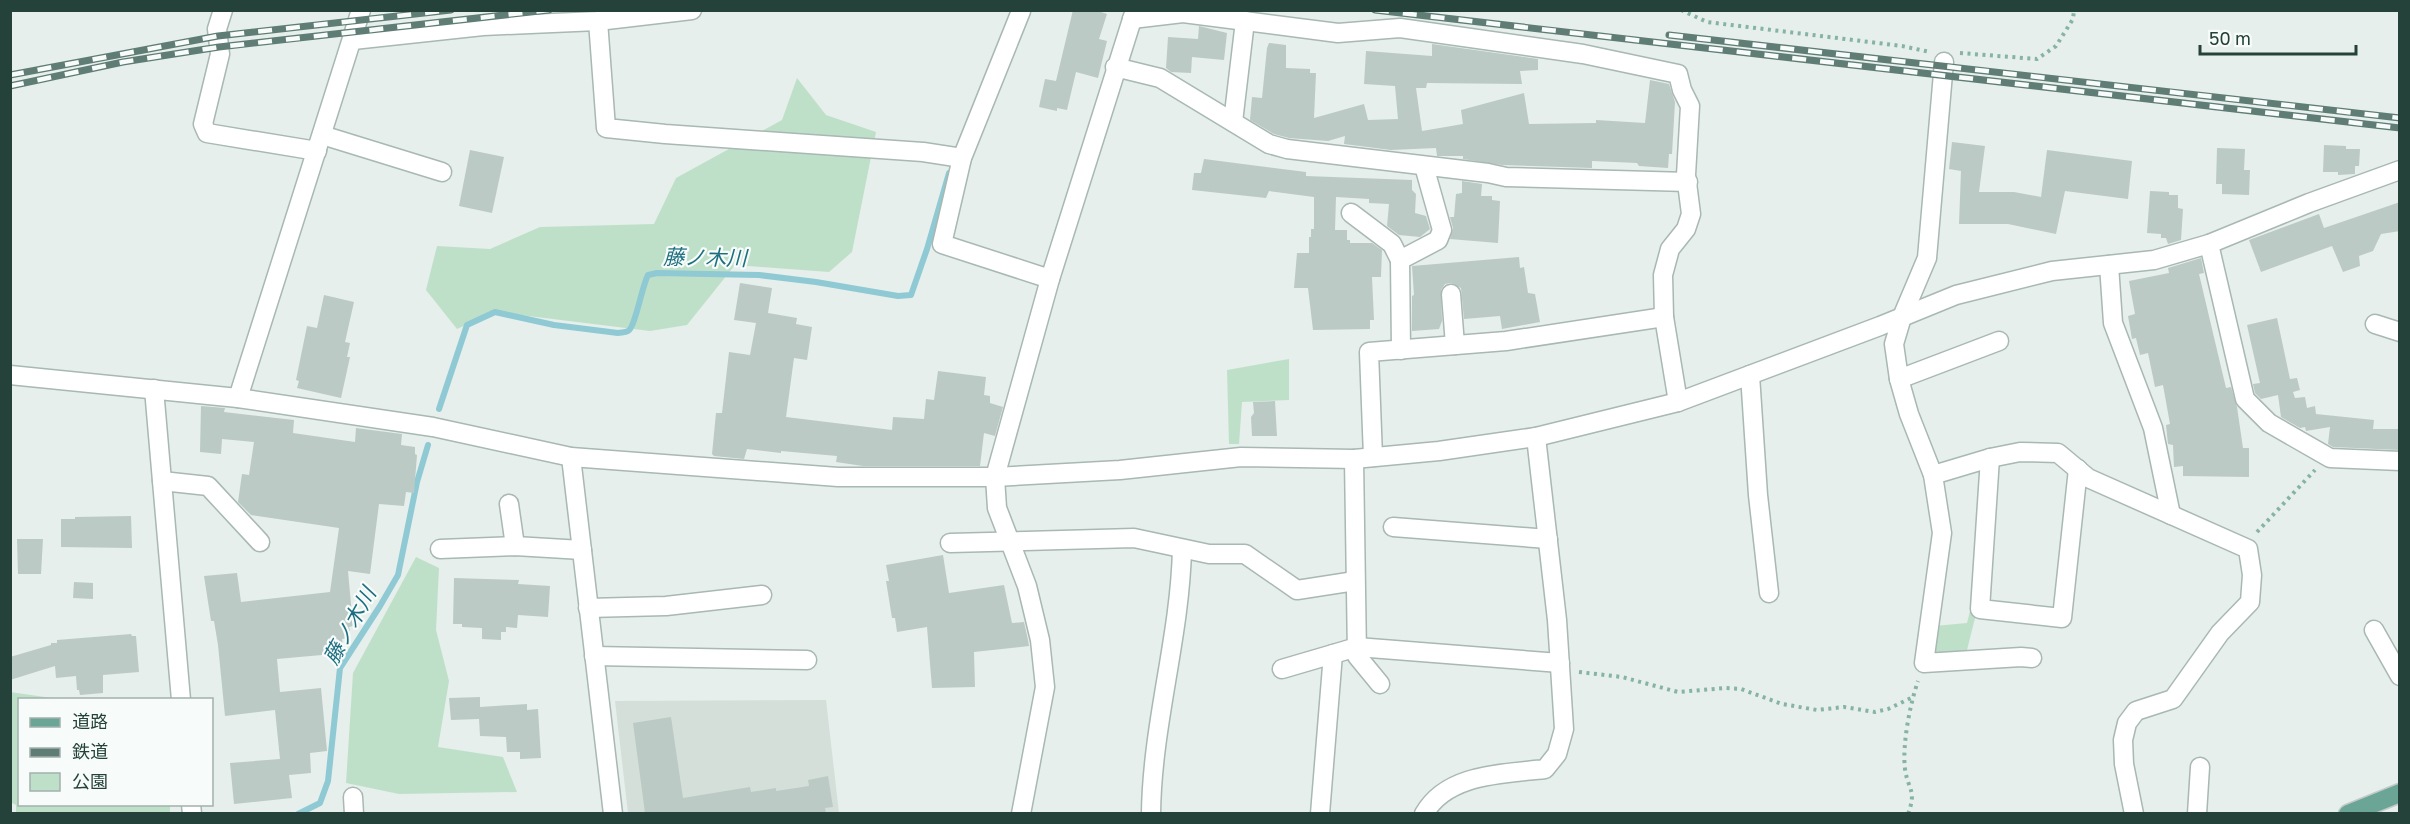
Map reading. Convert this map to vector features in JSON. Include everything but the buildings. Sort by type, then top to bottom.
[{"type":"main road","points":[[2348,813],[2400,793]]},
{"type":"street","points":[[223,10],[217,29],[220,54],[203,124],[207,133],[320,143],[442,172]]},
{"type":"street","points":[[238,398],[361,10]]},
{"type":"street","points":[[352,40],[483,26],[598,21],[692,10]]},
{"type":"street","points":[[1037,10],[1021,10],[962,158],[942,244],[1050,279]]},
{"type":"street","points":[[1021,813],[1045,687],[1040,640],[1027,586],[998,508],[995,477],[1050,279],[1133,15],[1183,13],[1338,33],[1400,28],[1583,54],[1678,74],[1682,90],[1690,106],[1686,175],[1691,214],[1686,229],[1670,249],[1665,260],[1663,275],[1664,316],[1678,402]]},
{"type":"street","points":[[598,21],[606,128],[922,152],[962,158]]},
{"type":"street","points":[[1233,122],[1245,21]]},
{"type":"street","points":[[1944,62],[1927,258],[1902,317],[1894,344],[1899,379],[1932,475],[1942,533],[1924,663],[2032,658]]},
{"type":"street","points":[[1115,67],[1160,78],[1269,144],[1287,149],[1506,177],[1688,182]]},
{"type":"street","points":[[1401,260],[1438,240],[1442,230],[1424,166]]},
{"type":"street","points":[[10,375],[238,398],[433,427],[571,457],[838,477],[995,477],[1120,470],[1241,456],[1354,459],[1439,451],[1536,437],[1678,402],[1956,295],[2052,271],[2154,260],[2209,244],[2309,203],[2400,170]]},
{"type":"street","points":[[1351,213],[1392,244],[1401,260],[1399,289],[1401,350]]},
{"type":"street","points":[[2209,244],[2245,399],[2269,423],[2330,458],[2400,461]]},
{"type":"street","points":[[2109,265],[2113,323],[2153,428],[2171,515]]},
{"type":"street","points":[[1451,294],[1455,345]]},
{"type":"street","points":[[1373,457],[1370,352],[1506,341],[1664,316]]},
{"type":"street","points":[[2375,324],[2400,332]]},
{"type":"street","points":[[1899,379],[1999,341]]},
{"type":"street","points":[[1750,375],[1758,495],[1769,593]]},
{"type":"street","points":[[154,389],[182,698]]},
{"type":"street","points":[[1424,813],[1432,800],[1452,786],[1486,777],[1545,769],[1557,754],[1564,729],[1560,667],[1536,437]]},
{"type":"street","points":[[1932,475],[2020,452],[2058,453],[2088,478],[2248,549],[2252,575],[2250,602],[2220,633],[2173,699],[2136,711],[2127,723],[2123,740],[2124,764],[2134,813]]},
{"type":"street","points":[[571,457],[613,813]]},
{"type":"street","points":[[1990,458],[1980,609],[2062,618],[2078,469]]},
{"type":"street","points":[[1354,459],[1357,656],[1380,684]]},
{"type":"street","points":[[162,481],[208,486],[260,542]]},
{"type":"street","points":[[509,504],[515,546]]},
{"type":"street","points":[[1393,527],[1548,539]]},
{"type":"street","points":[[950,543],[1134,538],[1209,554],[1245,554],[1297,590],[1355,580]]},
{"type":"street","points":[[440,549],[515,546],[582,550]]},
{"type":"street","points":[[1151,813],[1158,730],[1181,592],[1182,549]]},
{"type":"street","points":[[588,608],[666,606],[762,595]]},
{"type":"street","points":[[2374,630],[2400,676]]},
{"type":"street","points":[[1282,669],[1357,647],[1560,667]]},
{"type":"street","points":[[1320,813],[1333,654]]},
{"type":"street","points":[[594,656],[807,660]]},
{"type":"street","points":[[2197,813],[2200,767]]},
{"type":"path","points":[[1681,10],[1707,22],[1902,46],[1944,55],[1944,62]]},
{"type":"path","points":[[1944,62],[1952,52],[2037,59],[2056,46],[2073,19],[2074,10]]},
{"type":"path","points":[[2235,543],[2260,530],[2307,477],[2330,458]]},
{"type":"path","points":[[1908,813],[1913,800],[1905,768],[1905,756],[1913,697],[1924,663]]},
{"type":"path","points":[[1560,667],[1602,673],[1678,692],[1742,689],[1782,704],[1817,710],[1844,707],[1875,711],[1887,709],[1913,697]]},
{"type":"shaded area","points":[[826,700],[839,813],[628,813],[615,701]]},
{"type":"green space","points":[[797,78],[826,115],[876,132],[852,252],[829,272],[735,265],[687,325],[650,331],[495,312],[457,329],[426,290],[437,246],[490,249],[540,227],[654,224],[676,178],[782,120]]},
{"type":"green space","points":[[1289,359],[1289,400],[1242,402],[1239,444],[1229,444],[1227,370]]},
{"type":"green space","points":[[416,557],[439,568],[436,630],[449,681],[438,747],[503,757],[517,792],[399,794],[346,783],[353,673]]},
{"type":"green space","points":[[1970,611],[1976,614],[1966,654],[1931,656],[1934,626],[1967,623]]},
{"type":"green space","points":[[10,692],[52,698],[18,698],[18,806],[170,806],[170,813],[16,813],[16,805],[10,802]]},
{"type":"waterway","name":"藤ノ木川","points":[[439,409],[467,325],[495,312],[554,325],[626,332],[633,323],[648,275],[657,273],[759,275],[898,296],[911,295],[949,173]]},
{"type":"waterway","name":"藤ノ木川","points":[[298,814],[320,803],[328,781],[340,668],[398,575],[417,482],[428,445]]},
{"type":"railway","points":[[10,75],[218,36],[451,10]]},
{"type":"railway","points":[[10,86],[123,62],[219,47],[549,10]]},
{"type":"railway","points":[[1375,10],[2400,128]]},
{"type":"railway","points":[[1669,35],[2400,118]]}]
